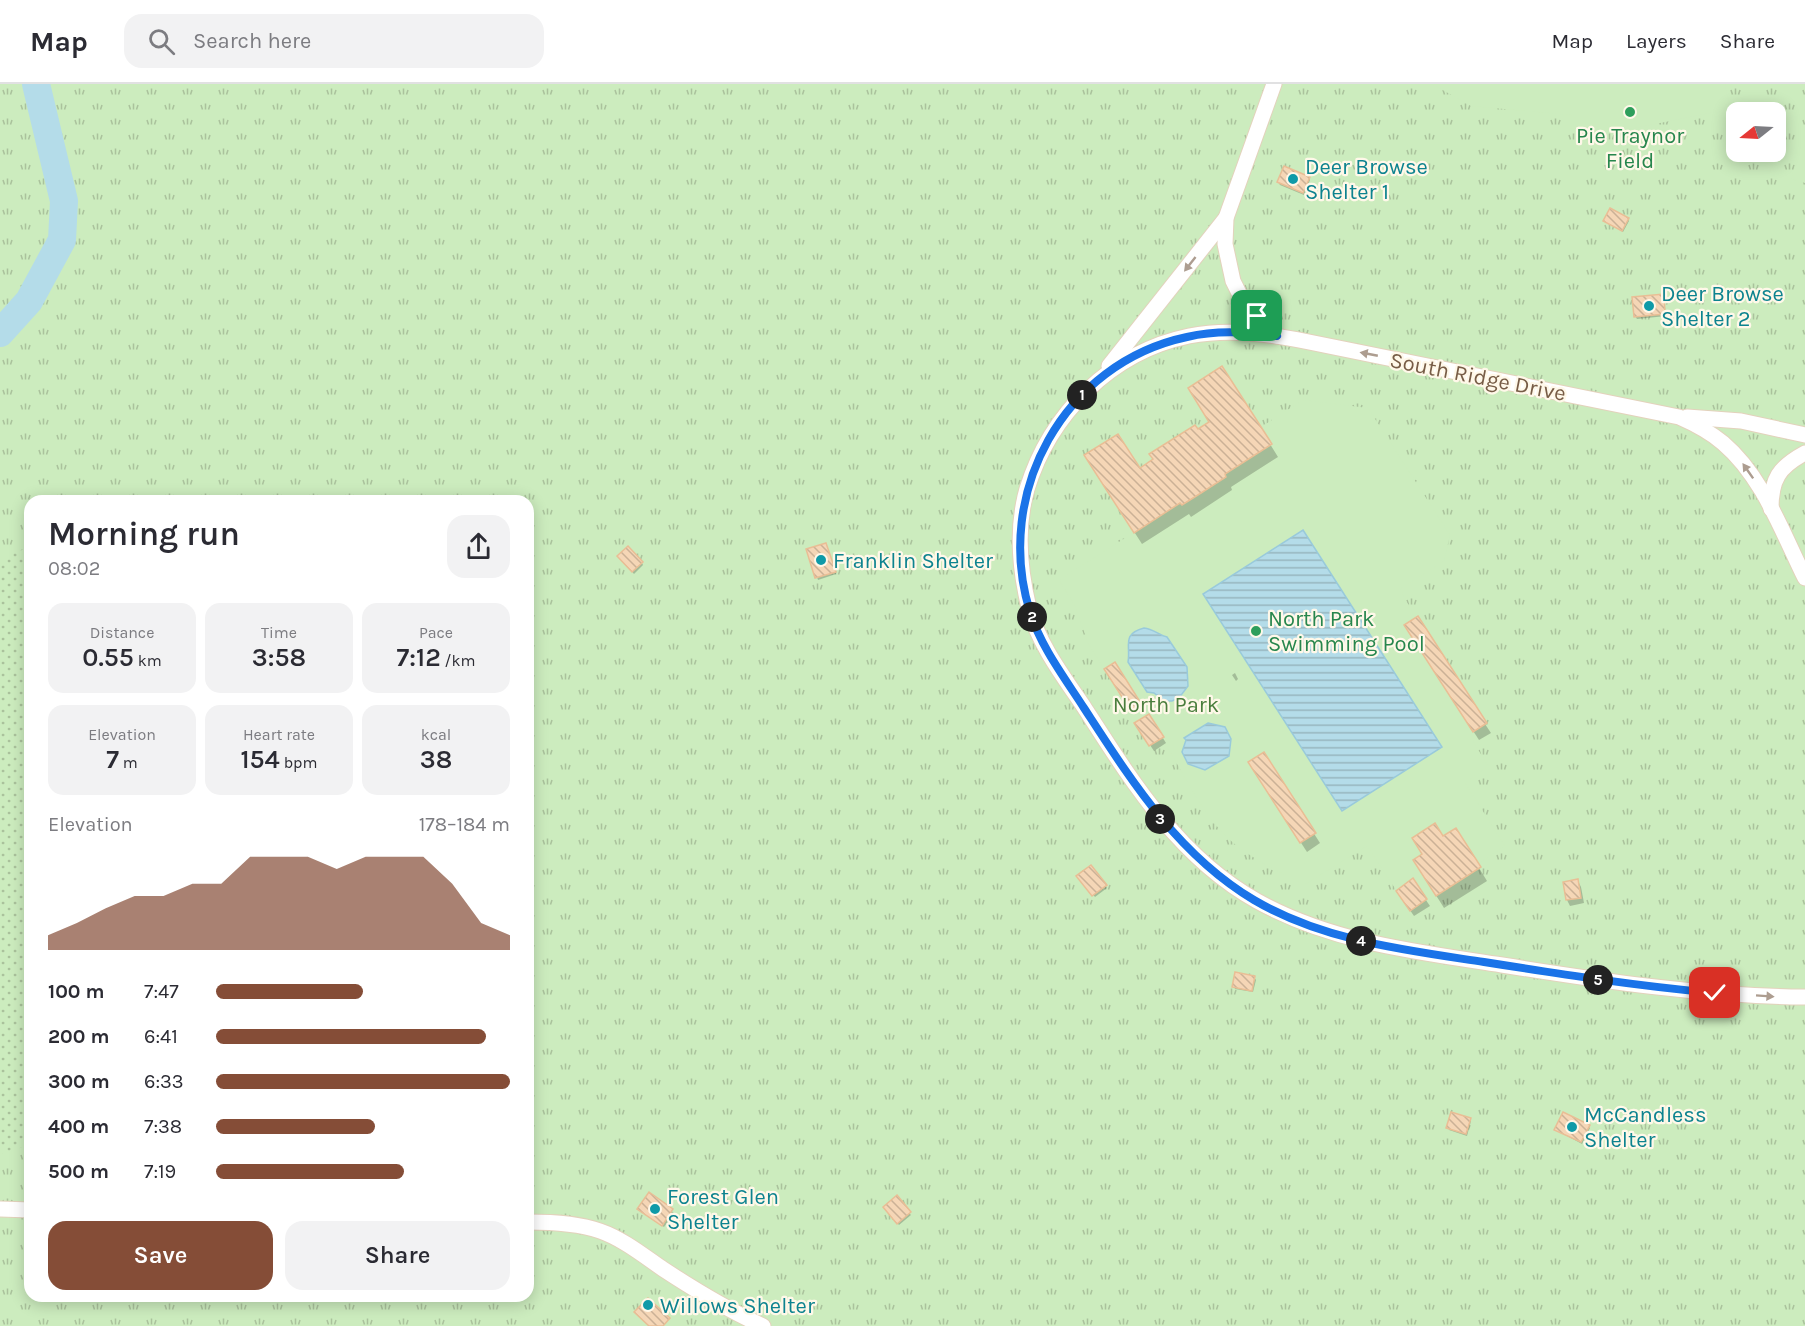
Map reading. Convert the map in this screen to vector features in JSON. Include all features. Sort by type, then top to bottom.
[{"type":"street","name":"South Ridge Drive","points":[[1274,84],[1226,218],[1225,244],[1233,281],[1242,298],[1277,336]]},
{"type":"street","name":"South Ridge Drive","points":[[1226,218],[1100,378],[1068,410],[1047,442],[1030,482],[1021,522],[1021,560],[1024,585],[1030,612],[1042,642],[1155,812],[1196,856],[1253,899],[1308,926],[1366,942],[1617,982],[1715,993],[1805,997]]},
{"type":"street","name":"South Ridge Drive","points":[[1100,378],[1121,363],[1144,351],[1189,336],[1224,332],[1277,336],[1679,417],[1741,421],[1805,435]]},
{"type":"street","name":"South Ridge Drive","points":[[1679,417],[1708,432],[1735,454],[1760,489],[1805,578]]},
{"type":"street","points":[[1771,509],[1771,493],[1779,472],[1788,463],[1805,453]]},
{"type":"street","points":[[0,1209],[24,1210]]},
{"type":"street","points":[[534,1222],[585,1226],[603,1232],[709,1298],[763,1326]]},
{"type":"green space","name":"North Park","points":[[0,84],[1805,84],[1805,1326],[0,1326]]},
{"type":"green space","name":"Pie Traynor Field","points":[[1432,84],[1725,84],[1729,102],[1726,102],[1726,110],[1595,136],[1571,115],[1471,106]]},
{"type":"green space","points":[[1805,132],[1805,183],[1791,179]]},
{"type":"green space","name":"North Park Swimming Pool","points":[[1222,366],[1261,427],[1303,400],[1368,408],[1450,535],[1444,561],[1400,589],[1415,617],[1418,616],[1487,723],[1478,728],[1482,735],[1473,741],[1488,766],[1465,783],[1505,846],[1479,863],[1481,868],[1410,911],[1367,846],[1304,885],[1261,862],[1231,841],[1205,811],[1162,738],[1147,734],[1131,711],[1089,645],[1074,604],[1059,580],[1133,533],[1084,455],[1118,434],[1140,468],[1153,460],[1149,454],[1195,425],[1198,429],[1209,422],[1188,388]]},
{"type":"green space","points":[[24,549],[24,1147],[0,1154],[0,559]]},
{"type":"water","points":[[1303,530],[1442,747],[1342,811],[1203,594]]},
{"type":"water","points":[[1144,628],[1167,637],[1187,667],[1188,686],[1179,698],[1164,701],[1154,693],[1147,692],[1128,662],[1128,641],[1132,634]]},
{"type":"water","points":[[1208,723],[1225,727],[1231,739],[1229,756],[1205,770],[1188,764],[1182,752],[1186,740],[1184,738]]},
{"type":"building","name":"Deer Browse Shelter 1","points":[[1284,166],[1310,177],[1303,193],[1277,182]]},
{"type":"building","points":[[1610,208],[1629,218],[1622,231],[1603,221]]},
{"type":"building","name":"Deer Browse Shelter 2","points":[[1664,294],[1665,314],[1634,317],[1632,297]]},
{"type":"building","points":[[1222,366],[1272,444],[1225,474],[1226,477],[1134,533],[1084,455],[1118,434],[1140,468],[1153,459],[1149,454],[1195,425],[1198,429],[1209,422],[1188,388]]},
{"type":"building","name":"Franklin Shelter","points":[[826,543],[836,572],[815,578],[806,549]]},
{"type":"building","points":[[628,546],[643,562],[632,572],[617,556]]},
{"type":"building","points":[[1418,616],[1487,723],[1473,732],[1404,625]]},
{"type":"building","points":[[1115,662],[1142,705],[1131,711],[1104,669]]},
{"type":"building","points":[[1149,714],[1164,737],[1149,746],[1134,723]]},
{"type":"building","points":[[1264,752],[1316,833],[1300,843],[1248,762]]},
{"type":"building","points":[[1435,823],[1443,836],[1456,828],[1481,867],[1436,896],[1413,860],[1422,854],[1412,838]]},
{"type":"building","points":[[1091,865],[1107,885],[1092,896],[1076,876]]},
{"type":"building","points":[[1413,878],[1427,899],[1410,911],[1396,891]]},
{"type":"building","points":[[1578,879],[1581,898],[1566,900],[1563,882]]},
{"type":"building","points":[[1235,972],[1255,976],[1252,991],[1232,987]]},
{"type":"building","points":[[1451,1112],[1471,1118],[1466,1134],[1446,1128]]},
{"type":"building","name":"McCandless Shelter","points":[[1563,1112],[1590,1125],[1581,1142],[1554,1130]]},
{"type":"building","name":"Forest Glen Shelter","points":[[649,1192],[673,1209],[662,1226],[637,1209]]},
{"type":"building","points":[[897,1195],[911,1212],[897,1224],[883,1207]]},
{"type":"building","name":"Willows Shelter","points":[[648,1298],[670,1318],[663,1326],[649,1326],[634,1312]]},
{"type":"waterway","points":[[0,333],[29,301],[62,240],[64,201],[36,84]]},
{"type":"place","name":"Pie Traynor Field","points":[[1630,112]]},
{"type":"place","name":"Deer Browse Shelter 1","points":[[1293,179]]},
{"type":"place","name":"Deer Browse Shelter 2","points":[[1649,306]]},
{"type":"place","name":"Franklin Shelter","points":[[821,560]]},
{"type":"place","name":"North Park Swimming Pool","points":[[1256,631]]},
{"type":"place","name":"McCandless Shelter","points":[[1572,1127]]},
{"type":"place","name":"Forest Glen Shelter","points":[[655,1209]]},
{"type":"place","name":"Willows Shelter","points":[[648,1305]]},
{"type":"route","points":[[1257,316],[1277,336],[1248,332],[1189,336],[1144,351],[1121,363],[1100,378],[1068,410],[1047,442],[1027,491],[1021,522],[1021,560],[1030,612],[1042,642],[1130,777],[1155,812],[1196,856],[1253,899],[1308,926],[1404,950],[1573,976],[1715,993]]}]
